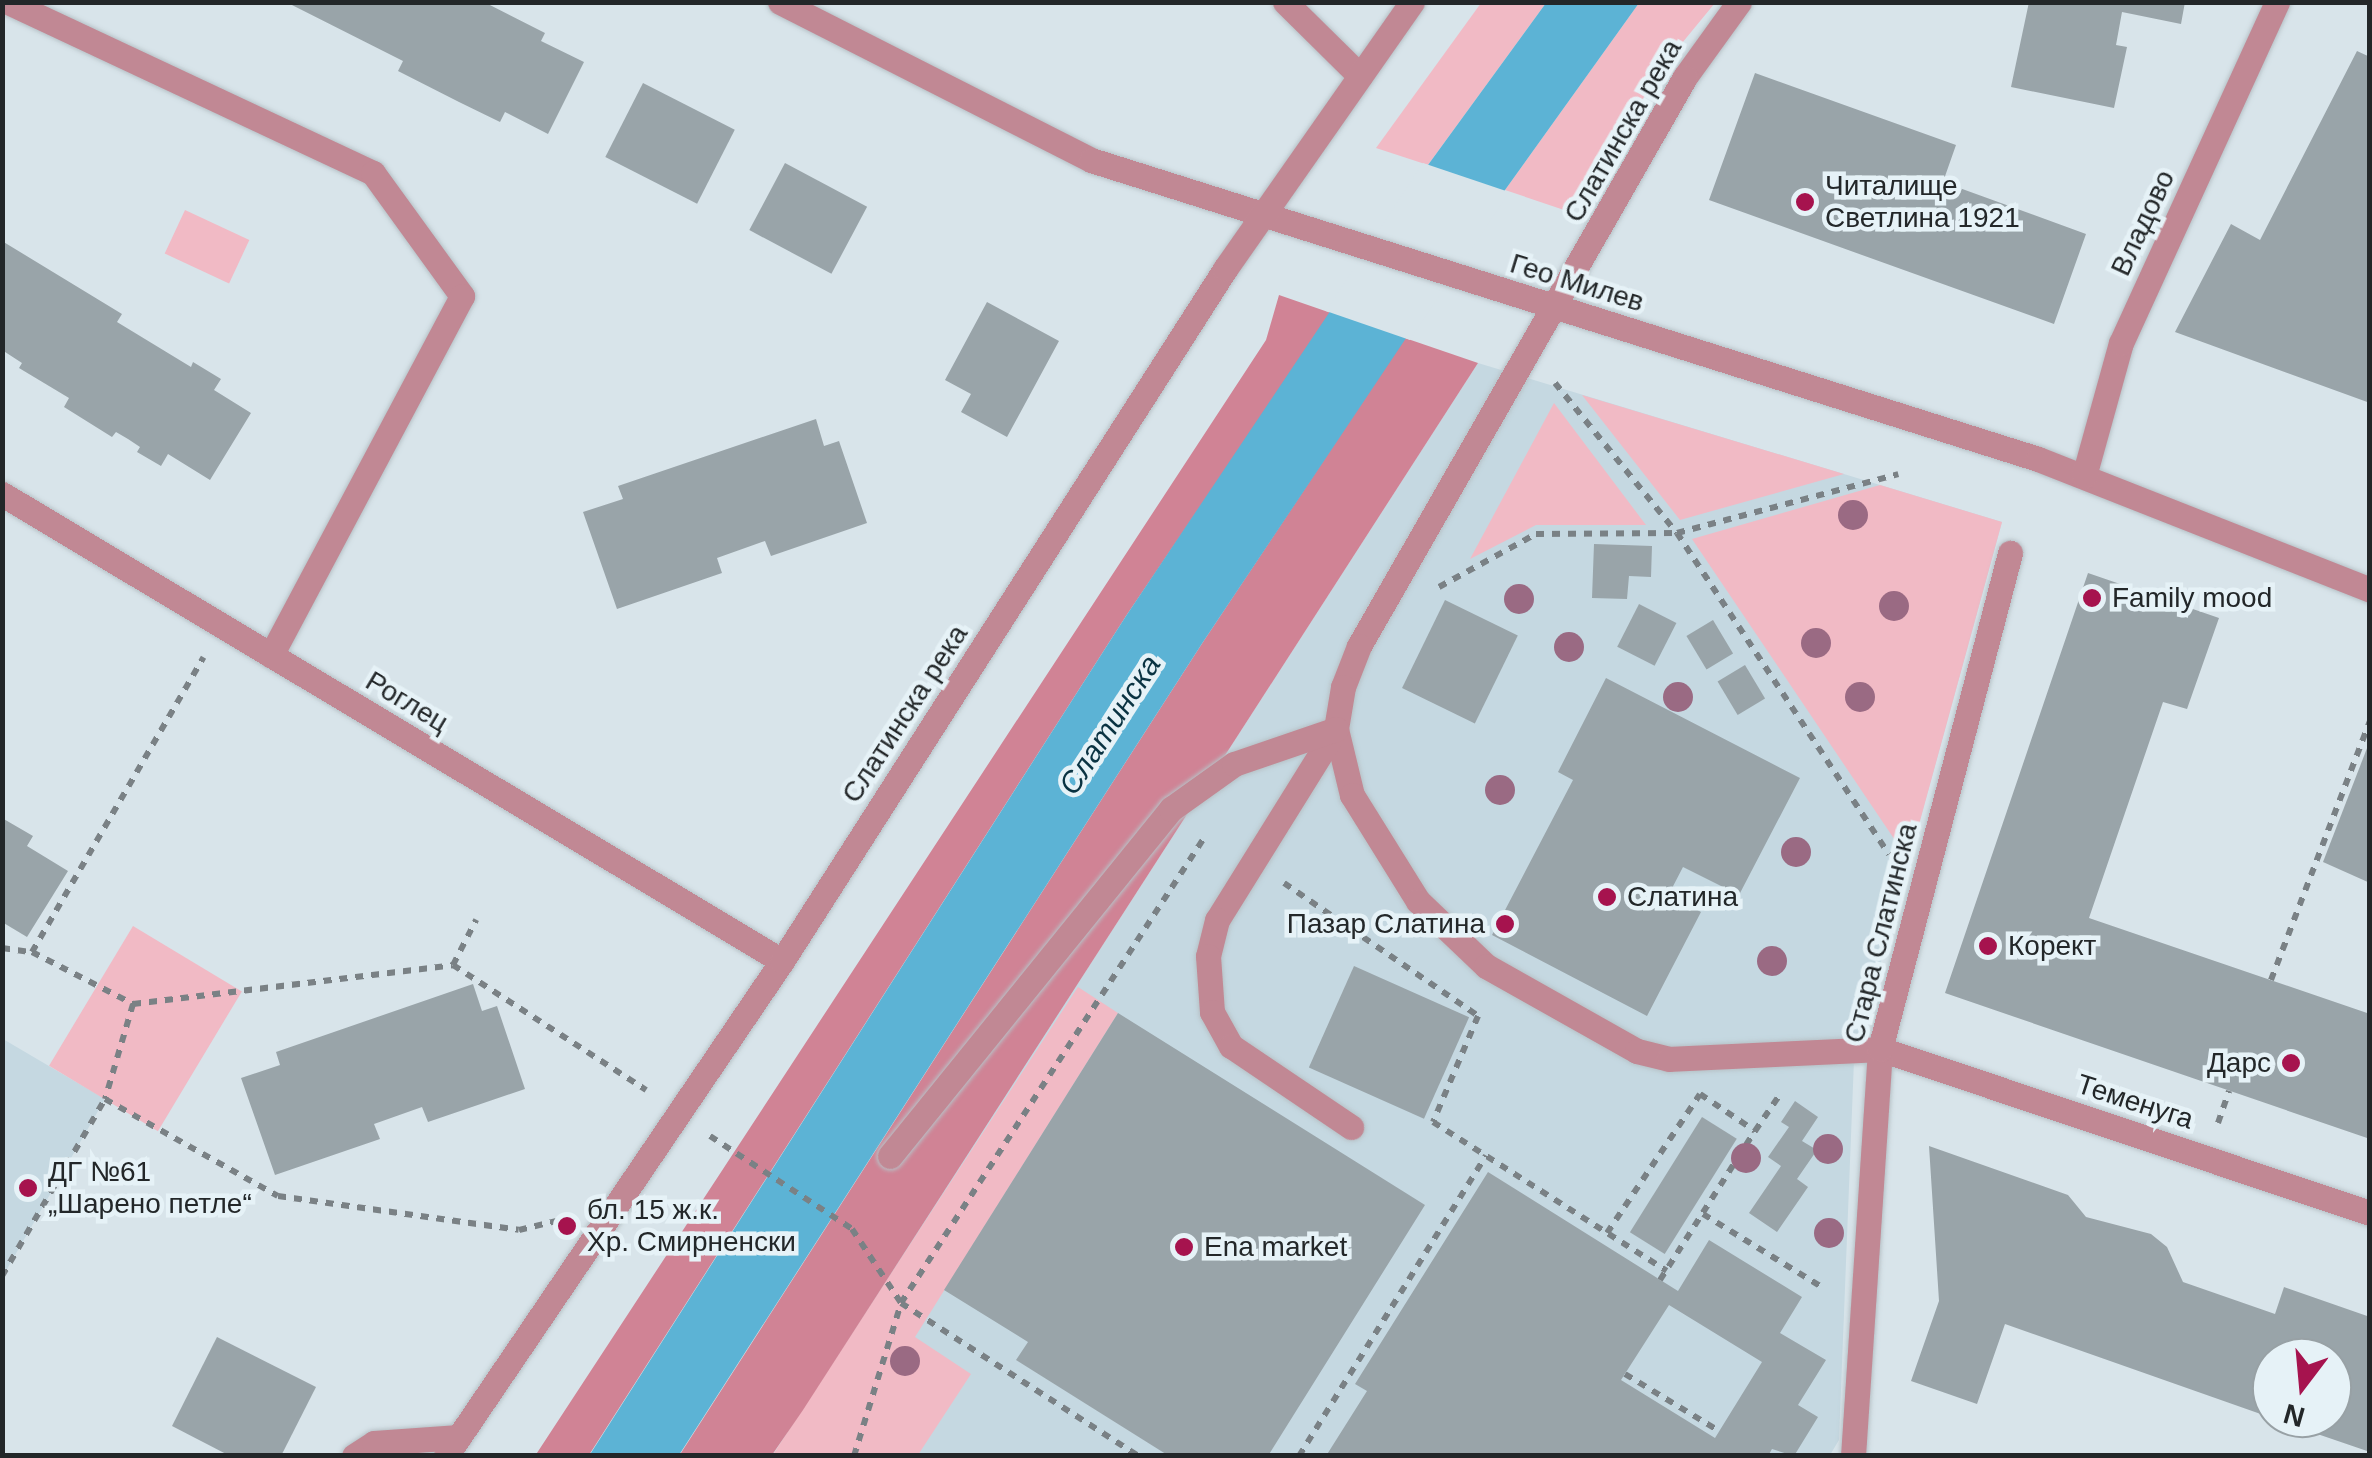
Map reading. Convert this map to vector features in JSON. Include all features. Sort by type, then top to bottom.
[{"type":"street","points":[[8,2],[373,173],[462,296],[271,655]]},
{"type":"street","name":"Гео Милев","points":[[780,2],[1091,160],[2084,476],[2370,590]]},
{"type":"street","points":[[1285,2],[1360,76]]},
{"type":"street","name":"Слатинска река","points":[[452,1446],[782,961],[1263,214],[1412,2]]},
{"type":"street","name":"Слатинска река","points":[[1740,2],[1685,77],[1372,624],[1344,687],[1336,729],[1352,795],[1418,901],[1486,966],[1637,1051],[1669,1059],[1880,1049]]},
{"type":"street","name":"Владово","points":[[2084,476],[2121,343],[2277,2]]},
{"type":"street","name":"Роглец","points":[[2,494],[782,961]]},
{"type":"street","name":"Стара Слатинска","points":[[1853,1456],[1880,1049],[2010,553]]},
{"type":"street","points":[[1336,729],[1217,920],[1208,956],[1212,1012],[1231,1046],[1352,1128]]},
{"type":"street","points":[[890,1156],[1171,809],[1234,764],[1336,729]]},
{"type":"street","name":"Теменуга","points":[[1880,1049],[2370,1213]]},
{"type":"street","points":[[354,1456],[374,1443],[452,1446]]},
{"type":"path","points":[[1529,352],[1677,533],[1919,899]]},
{"type":"path","points":[[1372,624],[1536,534],[1677,533],[1898,474]]},
{"type":"path","points":[[32,952],[222,625]]},
{"type":"path","points":[[2271,980],[2370,720]]},
{"type":"path","points":[[854,1456],[901,1303],[1209,831],[1478,1016],[1432,1122],[1667,1270]]},
{"type":"path","points":[[453,965],[476,920]]},
{"type":"path","points":[[2,948],[32,952],[133,1004],[453,965],[681,1113]]},
{"type":"path","points":[[2,1276],[105,1099],[133,1004]]},
{"type":"path","points":[[1660,1280],[1784,1090]]},
{"type":"path","points":[[1607,1232],[1700,1094],[1756,1131]]},
{"type":"path","points":[[105,1099],[278,1196],[519,1230],[619,1204]]},
{"type":"path","points":[[710,1136],[852,1229],[901,1303],[1138,1456]]},
{"type":"path","points":[[1299,1456],[1486,1155]]},
{"type":"path","points":[[1703,1214],[1833,1294],[1834,1275]]},
{"type":"path","points":[[1427,1251],[1436,1256]]},
{"type":"path","points":[[1392,1307],[1400,1312]]},
{"type":"path","points":[[1625,1374],[1720,1432]]},
{"type":"shaded area","points":[[1481,3],[1546,3],[1428,165],[1376,148]]},
{"type":"shaded area","points":[[1639,3],[1715,3],[1668,60],[1570,212],[1505,190]]},
{"type":"shaded area","points":[[185,210],[249,240],[229,284],[165,254]]},
{"type":"shaded area","points":[[1279,295],[1331,313],[1126,616],[589,1455],[535,1456],[1266,340]]},
{"type":"shaded area","points":[[1405,338],[1478,363],[803,1410],[772,1455],[679,1456],[1203,642]]},
{"type":"shaded area","name":"Пазар Слатина","points":[[1478,363],[2002,522],[1854,1060],[1839,1440],[1830,1455],[872,1456],[803,1410]]},
{"type":"shaded area","points":[[1582,395],[1844,474],[1680,520]]},
{"type":"shaded area","points":[[1554,403],[1646,525],[1536,525],[1470,559]]},
{"type":"shaded area","points":[[1880,485],[2002,522],[1909,861],[1692,539]]},
{"type":"shaded area","points":[[133,926],[242,991],[158,1131],[49,1066]]},
{"type":"shaded area","points":[[1078,987],[1118,1013],[915,1337],[971,1374],[918,1455],[772,1456]]},
{"type":"shaded area","name":"ДГ №61 „Шарено петле“","points":[[3,1039],[105,1099],[3,1276]]},
{"type":"water","name":"Слатинска","points":[[1546,3],[1639,3],[1505,190],[1203,642],[679,1455],[589,1456],[1126,616],[1428,165]]},
{"type":"pier","points":[[1423,163],[1509,192],[1410,340],[1326,311]]},
{"type":"building","points":[[286,2],[484,2],[545,33],[541,41],[584,62],[548,134],[505,112],[500,122],[459,102],[398,71],[403,61]]},
{"type":"building","points":[[2029,2],[2185,2],[2181,24],[2122,12],[2116,45],[2127,47],[2114,108],[2011,87]]},
{"type":"building","points":[[2357,51],[2370,57],[2370,403],[2175,332],[2231,224],[2260,240]]},
{"type":"building","points":[[1755,73],[1956,145],[1943,182],[2086,234],[2054,324],[1709,200]]},
{"type":"building","points":[[643,83],[735,130],[697,204],[605,157]]},
{"type":"building","points":[[785,163],[867,207],[831,274],[749,230]]},
{"type":"building","points":[[2,241],[122,314],[117,322],[191,367],[193,362],[221,379],[214,390],[251,413],[210,480],[168,454],[161,466],[137,452],[140,447],[128,439],[116,432],[112,437],[64,407],[69,398],[19,368],[22,363],[2,350]]},
{"type":"building","points":[[987,302],[1059,341],[1007,437],[961,412],[971,394],[945,380]]},
{"type":"building","points":[[816,419],[824,446],[839,441],[867,523],[771,556],[765,541],[717,558],[722,573],[617,609],[583,512],[623,499],[618,486]]},
{"type":"building","points":[[1594,544],[1652,546],[1651,577],[1629,576],[1627,599],[1592,598]]},
{"type":"building","points":[[2088,573],[2219,618],[2187,709],[2163,702],[2089,918],[2370,1014],[2370,1139],[1945,993]]},
{"type":"building","points":[[1445,600],[1518,636],[1475,724],[1402,688]]},
{"type":"building","points":[[1639,604],[1676,623],[1655,666],[1617,647]]},
{"type":"building","points":[[1713,620],[1733,653],[1707,669],[1686,636]]},
{"type":"building","points":[[1745,665],[1765,698],[1738,715],[1718,681]]},
{"type":"building","points":[[1606,678],[1800,778],[1739,895],[1683,867],[1669,894],[1701,912],[1647,1016],[1492,935],[1573,780],[1558,772]]},
{"type":"building","points":[[2370,743],[2370,883],[2323,862]]},
{"type":"building","points":[[2,818],[33,836],[27,846],[68,871],[27,937],[2,922]]},
{"type":"building","points":[[1354,966],[1469,1017],[1424,1119],[1309,1067]]},
{"type":"building","points":[[473,984],[482,1011],[497,1006],[525,1089],[428,1122],[422,1107],[374,1124],[380,1139],[275,1175],[241,1078],[280,1065],[276,1052]]},
{"type":"building","name":"Ena market","points":[[1118,1013],[1425,1205],[1268,1456],[1169,1456],[1016,1360],[1028,1342],[944,1290]]},
{"type":"building","points":[[1795,1101],[1818,1117],[1802,1141],[1817,1150],[1797,1179],[1808,1187],[1777,1232],[1749,1213],[1781,1166],[1768,1157],[1789,1127],[1781,1122]]},
{"type":"building","points":[[1702,1117],[1737,1139],[1665,1254],[1630,1232]]},
{"type":"building","points":[[1929,1146],[2068,1195],[2086,1217],[2151,1234],[2167,1247],[2183,1282],[2275,1314],[2284,1287],[2370,1317],[2370,1452],[2329,1438],[2352,1438],[2352,1338],[2252,1338],[2252,1411],[2005,1324],[1977,1404],[1911,1381],[1939,1301]]},
{"type":"building","points":[[1488,1172],[1678,1291],[1709,1240],[1802,1297],[1780,1333],[1826,1360],[1798,1405],[1818,1417],[1794,1456],[1772,1449],[1768,1456],[1326,1456],[1367,1391],[1355,1384]],"holes":[[[1669,1305],[1762,1362],[1715,1438],[1621,1380]]]},
{"type":"building","points":[[217,1337],[316,1387],[281,1456],[230,1456],[172,1426]]},
{"type":"place","name":"Читалище Светлина 1921","points":[[1805,202]]},
{"type":"place","name":"Family mood","points":[[2092,598]]},
{"type":"place","name":"Слатина","points":[[1607,897]]},
{"type":"place","name":"Пазар Слатина","points":[[1505,924]]},
{"type":"place","name":"Корект","points":[[1988,946]]},
{"type":"place","name":"Дарс","points":[[2291,1063]]},
{"type":"place","name":"ДГ №61 „Шарено петле“","points":[[28,1188]]},
{"type":"place","name":"бл. 15 ж.к. Хр. Смирненски","points":[[567,1226]]},
{"type":"place","name":"Ena market","points":[[1184,1247]]}]
